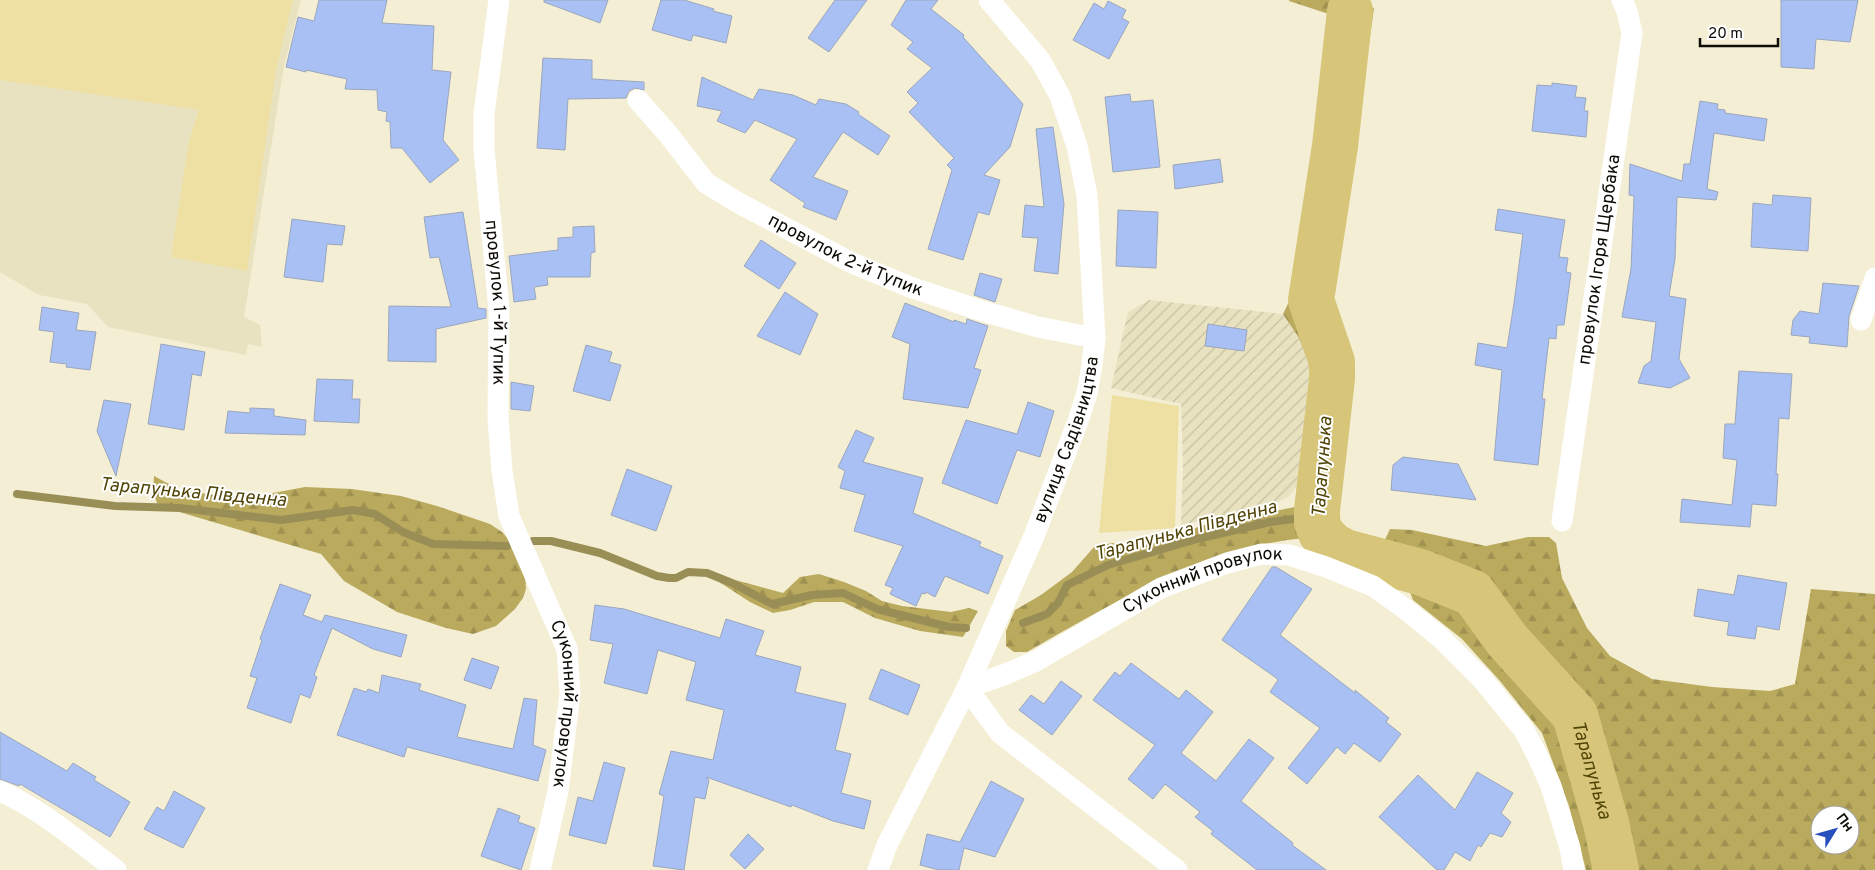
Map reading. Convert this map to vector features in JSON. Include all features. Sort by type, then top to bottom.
[{"type":"street","name":"провулок 1-й Тупик","points":[[499,0],[484,123],[487,196],[499,310],[498,419],[502,471],[509,516],[545,598]]},
{"type":"street","name":"вулиця Садівництва","points":[[878,870],[887,845],[967,688],[1034,536],[1087,393],[1095,338],[1088,195],[1074,139],[1060,96],[1040,60],[989,0]]},
{"type":"street","name":"провулок Ігоря Щербака","points":[[1562,521],[1632,33],[1627,11],[1622,0]]},
{"type":"street","name":"провулок 2-й Тупик","points":[[638,100],[668,134],[706,183],[737,202],[850,262],[910,287],[976,309],[1038,327],[1095,338]]},
{"type":"street","points":[[1861,320],[1875,278]]},
{"type":"street","name":"Суконний провулок","points":[[967,688],[1036,661],[1162,588],[1228,563],[1262,554],[1289,555],[1326,567],[1373,586],[1441,638],[1482,679],[1524,730],[1538,757],[1550,786],[1570,848],[1574,870]]},
{"type":"street","name":"Суконний провулок","points":[[540,870],[558,791],[570,693],[567,649],[545,598]]},
{"type":"street","points":[[967,688],[1000,733],[1177,870]]},
{"type":"street","points":[[0,790],[44,817],[116,870]]},
{"type":"shaded area","points":[[0,0],[301,0],[284,66],[244,317],[260,325],[262,347],[248,344],[246,355],[108,327],[87,304],[39,295],[0,272]]},
{"type":"shaded area","points":[[0,0],[293,0],[276,70],[247,271],[171,257],[189,141],[199,110],[0,80]]},
{"type":"shaded area","points":[[1149,300],[1283,314],[1299,338],[1312,371],[1304,473],[1299,484],[1288,497],[1268,507],[1181,525],[1183,466],[1181,404],[1111,388],[1128,312]]},
{"type":"shaded area","points":[[1112,395],[1179,406],[1175,528],[1099,533]]},
{"type":"green space","points":[[1289,0],[1342,0],[1374,8],[1353,157],[1338,242],[1323,278],[1330,325],[1347,375],[1312,371],[1299,338],[1283,314],[1301,272],[1312,229],[1335,16]]},
{"type":"green space","points":[[154,476],[180,490],[248,500],[305,487],[352,489],[401,496],[437,506],[490,524],[502,532],[509,540],[525,576],[526,589],[523,598],[515,609],[496,626],[473,634],[446,628],[397,612],[344,581],[321,554],[176,511],[157,503],[153,492]]},
{"type":"green space","points":[[1295,507],[1309,513],[1311,530],[1305,538],[1268,543],[1196,565],[1127,597],[1027,652],[1014,652],[1006,646],[1006,631],[1015,610],[1041,595],[1072,572],[1094,547],[1113,543],[1132,549],[1181,535],[1200,526]]},
{"type":"green space","points":[[1390,529],[1412,530],[1486,546],[1528,537],[1549,537],[1556,543],[1562,578],[1587,628],[1610,656],[1652,679],[1712,687],[1770,691],[1795,684],[1811,589],[1875,594],[1875,870],[1586,870],[1569,806],[1542,733],[1500,681],[1462,639],[1413,600],[1403,573],[1384,568],[1387,556],[1382,546]]},
{"type":"green space","points":[[713,574],[783,593],[800,577],[819,574],[866,591],[882,601],[902,606],[951,612],[969,608],[978,611],[963,637],[920,631],[875,618],[843,602],[814,602],[790,610],[773,613],[750,602],[710,576]]},
{"type":"water","points":[[1327,378],[1342,380],[1325,476],[1313,476],[1315,402]]},
{"type":"building","points":[[319,0],[387,0],[382,23],[434,26],[432,70],[451,72],[443,140],[459,160],[430,183],[402,148],[391,148],[390,122],[386,121],[387,112],[378,110],[377,90],[345,89],[347,79],[286,67],[298,17],[314,21]]},
{"type":"building","points":[[544,0],[608,0],[600,23],[544,2]]},
{"type":"building","points":[[661,0],[684,0],[732,16],[726,43],[693,35],[691,41],[652,30]]},
{"type":"building","points":[[835,0],[867,0],[829,52],[808,38]]},
{"type":"building","points":[[906,0],[938,0],[931,9],[964,35],[963,37],[1023,104],[1010,147],[984,175],[1000,180],[989,215],[978,212],[963,260],[928,249],[952,170],[947,165],[954,158],[909,112],[918,103],[907,92],[932,68],[907,49],[913,42],[891,25]]},
{"type":"building","points":[[1781,0],[1858,0],[1850,42],[1816,39],[1814,69],[1781,67]]},
{"type":"building","points":[[1108,1],[1126,10],[1122,18],[1129,22],[1109,59],[1073,40],[1094,3],[1104,9]]},
{"type":"building","points":[[543,58],[592,60],[592,79],[644,82],[644,90],[635,88],[629,91],[626,98],[568,99],[565,150],[537,148]]},
{"type":"building","points":[[702,77],[753,100],[759,89],[793,95],[816,105],[819,99],[846,104],[890,136],[878,155],[843,132],[813,177],[848,191],[836,220],[803,207],[805,203],[770,180],[797,139],[755,120],[745,133],[717,121],[722,111],[697,106]]},
{"type":"building","points":[[1552,83],[1577,86],[1575,97],[1586,98],[1584,111],[1588,111],[1586,137],[1532,131],[1537,85],[1552,86]]},
{"type":"building","points":[[1130,94],[1131,102],[1153,100],[1160,167],[1113,172],[1105,97]]},
{"type":"building","points":[[1700,101],[1718,104],[1717,109],[1725,110],[1725,113],[1767,119],[1764,141],[1714,133],[1707,189],[1718,192],[1716,200],[1677,197],[1675,259],[1669,296],[1686,299],[1679,359],[1690,378],[1670,388],[1638,383],[1644,366],[1651,361],[1656,322],[1622,317],[1631,269],[1634,196],[1629,195],[1630,164],[1682,181],[1684,164],[1690,164]]},
{"type":"building","points":[[1053,127],[1064,204],[1058,274],[1034,271],[1038,238],[1022,237],[1025,205],[1044,207],[1036,129]]},
{"type":"building","points":[[1220,159],[1223,182],[1175,189],[1173,165]]},
{"type":"building","points":[[1773,195],[1811,198],[1808,251],[1751,247],[1753,203],[1772,205]]},
{"type":"building","points":[[1498,209],[1565,220],[1559,257],[1568,258],[1566,272],[1571,273],[1564,325],[1557,325],[1556,339],[1549,338],[1542,399],[1545,399],[1538,465],[1494,460],[1502,370],[1475,365],[1478,343],[1507,348],[1514,303],[1523,234],[1495,230]]},
{"type":"building","points":[[1118,210],[1158,212],[1156,268],[1116,266]]},
{"type":"building","points":[[463,212],[478,308],[486,309],[486,318],[436,329],[436,362],[388,361],[389,306],[451,307],[439,257],[430,258],[424,217]]},
{"type":"building","points":[[292,219],[345,226],[342,245],[327,244],[323,282],[284,277]]},
{"type":"building","points":[[594,226],[595,252],[591,253],[590,277],[547,277],[548,285],[534,287],[536,299],[514,302],[509,256],[558,250],[558,238],[573,237],[573,227]]},
{"type":"building","points":[[761,240],[796,263],[779,289],[744,266]]},
{"type":"building","points":[[980,273],[1002,279],[995,302],[974,295]]},
{"type":"building","points":[[1823,283],[1859,286],[1849,316],[1847,347],[1809,343],[1810,337],[1791,335],[1793,320],[1800,311],[1819,314]]},
{"type":"building","points":[[785,292],[818,314],[800,355],[757,336]]},
{"type":"building","points":[[905,303],[954,322],[954,320],[966,324],[967,319],[988,326],[974,368],[981,370],[968,408],[903,399],[910,344],[892,337]]},
{"type":"building","points":[[42,307],[79,313],[76,330],[96,332],[90,370],[66,367],[67,364],[50,362],[54,332],[39,330]]},
{"type":"building","points":[[1208,324],[1247,330],[1244,351],[1205,346]]},
{"type":"building","points":[[161,344],[205,352],[201,376],[192,374],[184,430],[148,424]]},
{"type":"building","points":[[586,345],[612,352],[609,362],[621,365],[610,401],[573,391]]},
{"type":"building","points":[[1739,371],[1792,374],[1789,419],[1779,418],[1776,506],[1752,504],[1750,527],[1680,522],[1682,499],[1732,505],[1737,460],[1723,458],[1725,424],[1735,424]]},
{"type":"building","points":[[317,379],[353,380],[352,399],[360,399],[359,423],[314,421]]},
{"type":"building","points":[[511,382],[534,386],[530,411],[511,409]]},
{"type":"building","points":[[104,400],[131,404],[116,476],[97,431]]},
{"type":"building","points":[[1028,402],[1054,411],[1040,457],[1017,450],[997,504],[942,483],[966,420],[1017,434]]},
{"type":"building","points":[[250,408],[274,409],[274,416],[306,420],[305,435],[225,433],[228,411],[250,413]]},
{"type":"building","points":[[856,430],[874,438],[863,462],[923,478],[913,513],[981,542],[979,546],[1003,556],[988,594],[945,576],[935,597],[926,592],[925,594],[922,593],[916,606],[890,594],[893,588],[885,585],[903,546],[854,531],[865,495],[840,488],[845,471],[838,467]]},
{"type":"building","points":[[1403,457],[1458,464],[1476,500],[1391,490],[1393,465]]},
{"type":"building","points":[[627,469],[672,486],[656,531],[611,515]]},
{"type":"building","points":[[1272,567],[1276,567],[1312,589],[1280,635],[1355,693],[1355,690],[1389,718],[1386,722],[1401,734],[1380,762],[1354,743],[1345,754],[1337,747],[1307,784],[1288,768],[1320,728],[1270,692],[1278,680],[1275,677],[1222,640]]},
{"type":"building","points":[[1738,575],[1787,583],[1779,630],[1757,626],[1755,639],[1727,635],[1729,622],[1694,616],[1698,589],[1734,595]]},
{"type":"building","points":[[280,584],[311,595],[303,615],[322,622],[325,615],[407,635],[401,657],[373,649],[332,628],[314,675],[317,677],[310,698],[300,694],[291,723],[247,708],[257,678],[250,676],[262,640],[260,639]]},
{"type":"building","points":[[595,605],[624,609],[720,638],[726,619],[764,631],[755,655],[801,667],[795,692],[846,704],[835,750],[851,754],[841,793],[871,801],[864,829],[833,821],[792,805],[791,807],[706,777],[709,780],[705,799],[695,797],[684,870],[653,866],[664,796],[659,794],[671,751],[713,760],[724,710],[686,700],[696,662],[658,650],[647,694],[604,683],[613,644],[590,640]]},
{"type":"building","points":[[472,658],[499,667],[491,689],[464,680]]},
{"type":"building","points":[[1131,663],[1179,699],[1186,690],[1213,712],[1181,753],[1216,781],[1249,739],[1274,758],[1241,801],[1293,843],[1292,845],[1326,870],[1257,870],[1211,834],[1213,831],[1195,817],[1200,812],[1165,784],[1153,799],[1128,779],[1155,745],[1093,700],[1115,672],[1120,676]]},
{"type":"building","points":[[881,669],[920,685],[908,715],[869,699]]},
{"type":"building","points":[[382,675],[421,684],[419,690],[466,705],[457,737],[513,749],[524,698],[537,700],[533,745],[546,750],[538,781],[407,747],[404,757],[337,735],[354,688],[366,692],[368,689],[379,693]]},
{"type":"building","points":[[1061,681],[1082,696],[1052,735],[1019,710],[1031,695],[1044,704]]},
{"type":"building","points":[[0,732],[67,771],[73,763],[96,777],[94,780],[130,802],[110,837],[20,784],[19,786],[0,779]]},
{"type":"building","points":[[604,762],[625,768],[606,844],[569,835],[578,797],[593,801]]},
{"type":"building","points":[[1477,772],[1513,793],[1501,813],[1511,822],[1502,837],[1490,833],[1481,847],[1478,845],[1470,861],[1455,852],[1444,870],[1437,870],[1379,817],[1418,775],[1455,810]]},
{"type":"building","points":[[991,781],[1024,799],[995,857],[964,848],[959,870],[939,870],[920,865],[927,834],[960,842]]},
{"type":"building","points":[[174,791],[205,808],[183,848],[144,829],[157,807],[164,811]]},
{"type":"building","points":[[498,808],[520,816],[518,822],[535,828],[521,870],[481,856]]},
{"type":"building","points":[[748,834],[764,849],[745,869],[730,855]]},
{"type":"waterway","name":"Тарапунька","points":[[1350,11],[1335,146],[1311,300],[1332,362],[1332,379],[1317,522],[1321,533],[1332,545],[1345,552],[1420,572],[1473,593],[1507,640],[1575,715],[1606,823],[1616,870]]},
{"type":"waterway","name":"Тарапунька Південна","points":[[17,494],[115,506],[180,508],[281,520],[353,510],[375,514],[403,532],[433,544],[507,546]]},
{"type":"waterway","name":"Тарапунька Південна","points":[[1023,623],[1047,614],[1058,603],[1067,585],[1108,565],[1197,539],[1270,522],[1292,519],[1317,522]]},
{"type":"waterway","name":"Тарапунька Південна","points":[[533,541],[551,541],[600,553],[657,576],[676,578],[688,572],[707,573],[732,583],[772,604],[812,595],[843,593],[877,609],[949,627],[966,628]]}]
